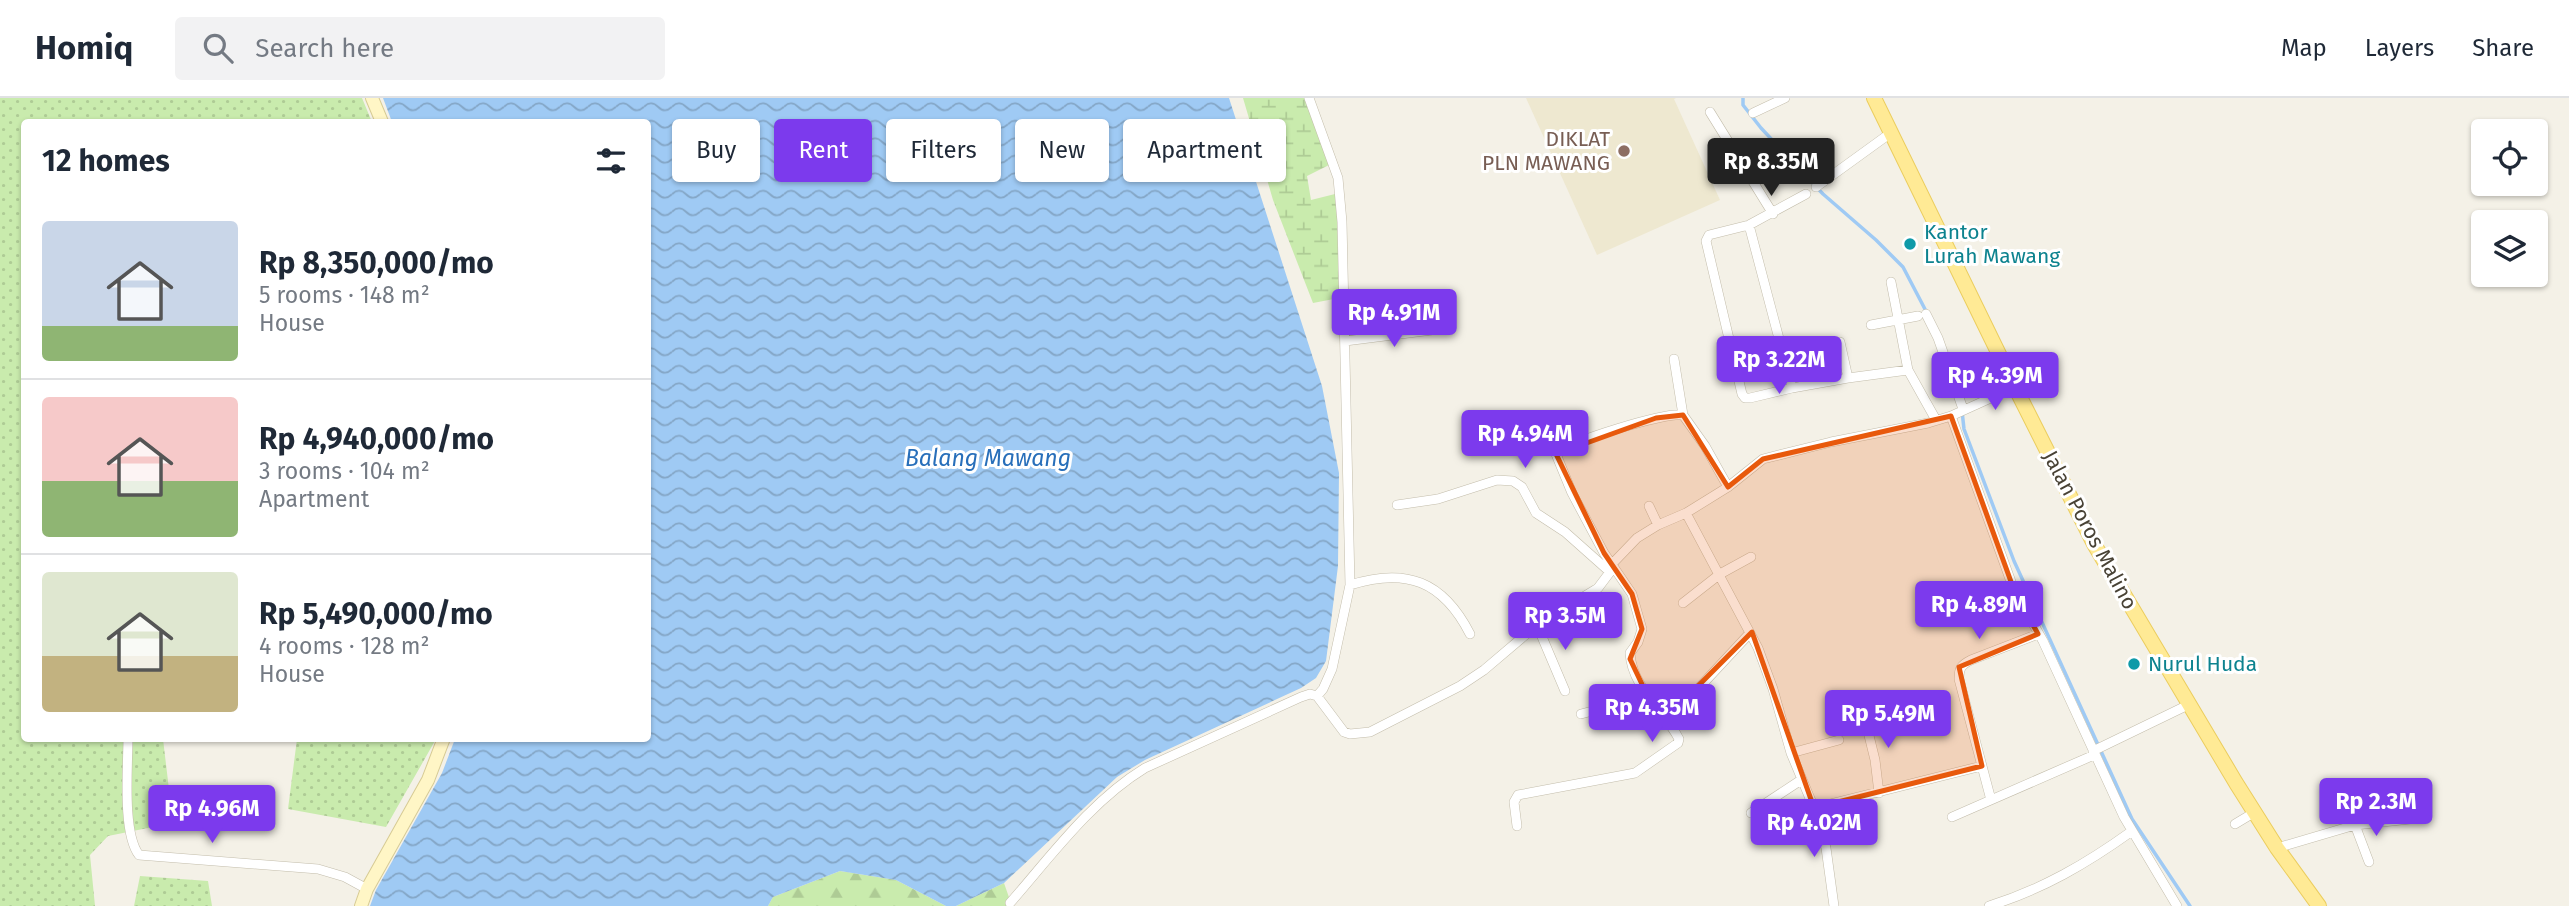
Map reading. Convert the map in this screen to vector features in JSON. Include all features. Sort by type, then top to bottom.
[{"type":"main road","name":"Jalan Poros Malino","points":[[1874,98],[2094,544],[2188,705],[2277,848],[2319,906]]},
{"type":"street","points":[[372,98],[381,119]]},
{"type":"street","points":[[1310,98],[1338,178],[1342,222],[1350,585],[1332,670],[1317,696]]},
{"type":"street","points":[[1753,113],[1785,98]]},
{"type":"street","points":[[1710,112],[1773,214]]},
{"type":"street","points":[[1816,187],[1892,132]]},
{"type":"street","points":[[1806,194],[1749,225],[1713,233],[1706,241],[1742,394],[1747,398],[1848,377],[1908,370]]},
{"type":"street","points":[[1749,225],[1792,388]]},
{"type":"street","points":[[1891,282],[1908,370],[1937,420]]},
{"type":"street","points":[[1871,325],[1922,315],[1938,338],[1958,412],[2014,590],[2087,734],[2132,831],[2176,906]]},
{"type":"street","points":[[1345,341],[1440,329]]},
{"type":"street","points":[[1840,342],[1848,377]]},
{"type":"street","points":[[1674,359],[1684,415],[1706,446],[1728,487]]},
{"type":"street","points":[[1010,903],[1091,809],[1145,768],[1310,694],[1317,696],[1344,732],[1370,732],[1460,686],[1505,654],[1537,625],[1590,594],[1637,538],[1686,513],[1728,487],[1763,459],[1937,420],[2015,387]]},
{"type":"street","points":[[1517,826],[1514,802],[1518,795],[1624,777],[1649,765],[1678,743],[1679,738],[1644,691],[1630,659],[1630,653],[1638,642],[1642,629],[1632,594],[1611,568],[1572,493],[1556,454],[1588,439],[1663,416],[1684,415]]},
{"type":"street","points":[[1397,505],[1438,499],[1497,480],[1513,481],[1522,487],[1536,513],[1611,568]]},
{"type":"street","points":[[1649,506],[1658,525]]},
{"type":"street","points":[[1686,513],[1750,633],[1773,689],[1791,754],[1814,808],[1829,859],[1834,906]]},
{"type":"street","points":[[1683,603],[1720,574],[1751,556]]},
{"type":"street","points":[[1350,585],[1373,578],[1419,580],[1447,600],[1461,616],[1470,634]]},
{"type":"street","points":[[1936,616],[1991,595],[2014,590]]},
{"type":"street","points":[[1537,625],[1565,691]]},
{"type":"street","points":[[1581,714],[1623,703],[1629,705],[1639,720],[1662,713],[1697,690],[1750,633]]},
{"type":"street","points":[[1991,800],[1959,680],[1959,670],[1961,665],[1971,660],[2038,634]]},
{"type":"street","points":[[1952,817],[2094,753],[2188,705]]},
{"type":"street","points":[[1863,711],[1875,760],[1879,793]]},
{"type":"street","points":[[1791,754],[1839,740]]},
{"type":"street","points":[[128,742],[130,829],[135,850],[139,855],[318,869],[345,877],[367,889]]},
{"type":"street","points":[[361,906],[367,889],[429,780],[443,742]]},
{"type":"street","points":[[1814,808],[1982,766]]},
{"type":"street","points":[[1751,813],[1801,780]]},
{"type":"street","points":[[2235,824],[2255,812]]},
{"type":"street","points":[[2277,848],[2354,825],[2410,819]]},
{"type":"street","points":[[2354,825],[2370,862]]},
{"type":"street","points":[[1989,906],[2022,896],[2088,863],[2132,831]]},
{"type":"highlighted area","points":[[1683,415],[1728,487],[1763,459],[1951,416],[2014,590],[2038,634],[1959,667],[1982,766],[1814,808],[1752,632],[1676,708],[1664,715],[1650,701],[1630,659],[1642,629],[1632,594],[1604,553],[1556,454],[1656,418]]},
{"type":"shaded area","name":"DIKLAT PLN MAWANG","points":[[1526,98],[1676,98],[1674,99],[1720,200],[1597,255]]},
{"type":"green space","points":[[0,98],[362,98],[371,119],[21,119],[21,742],[163,742],[173,823],[108,836],[90,855],[95,906],[0,906]]},
{"type":"green space","points":[[1243,98],[1306,98],[1333,163],[1307,176],[1311,200],[1335,194],[1341,249],[1339,298],[1313,303],[1273,200],[1268,182],[1286,182],[1286,119],[1249,119]]},
{"type":"green space","points":[[296,742],[434,742],[386,827],[288,809]]},
{"type":"green space","points":[[840,871],[896,880],[946,906],[768,906],[773,897]]},
{"type":"green space","points":[[140,876],[208,881],[212,906],[134,906]]},
{"type":"green space","points":[[1004,883],[1012,906],[956,906]]},
{"type":"water","name":"Balang Mawang","points":[[383,98],[1229,98],[1236,119],[1123,119],[1123,182],[1256,182],[1322,386],[1339,473],[1338,566],[1326,661],[1316,678],[1301,688],[1145,760],[1117,777],[1004,883],[956,906],[946,906],[896,880],[840,871],[773,897],[768,906],[370,906],[376,890],[442,773],[454,742],[651,742],[651,119],[391,119]]},
{"type":"waterway","points":[[1743,98],[1743,105],[1761,128],[1823,194],[1903,267],[1927,313]]},
{"type":"waterway","points":[[1962,411],[1964,429],[2014,561],[2132,819],[2190,906]]},
{"type":"place","name":"DIKLAT PLN MAWANG","points":[[1624,151]]},
{"type":"place","name":"Kantor Lurah Mawang","points":[[1910,244]]},
{"type":"place","name":"Nurul Huda","points":[[2134,664]]}]
